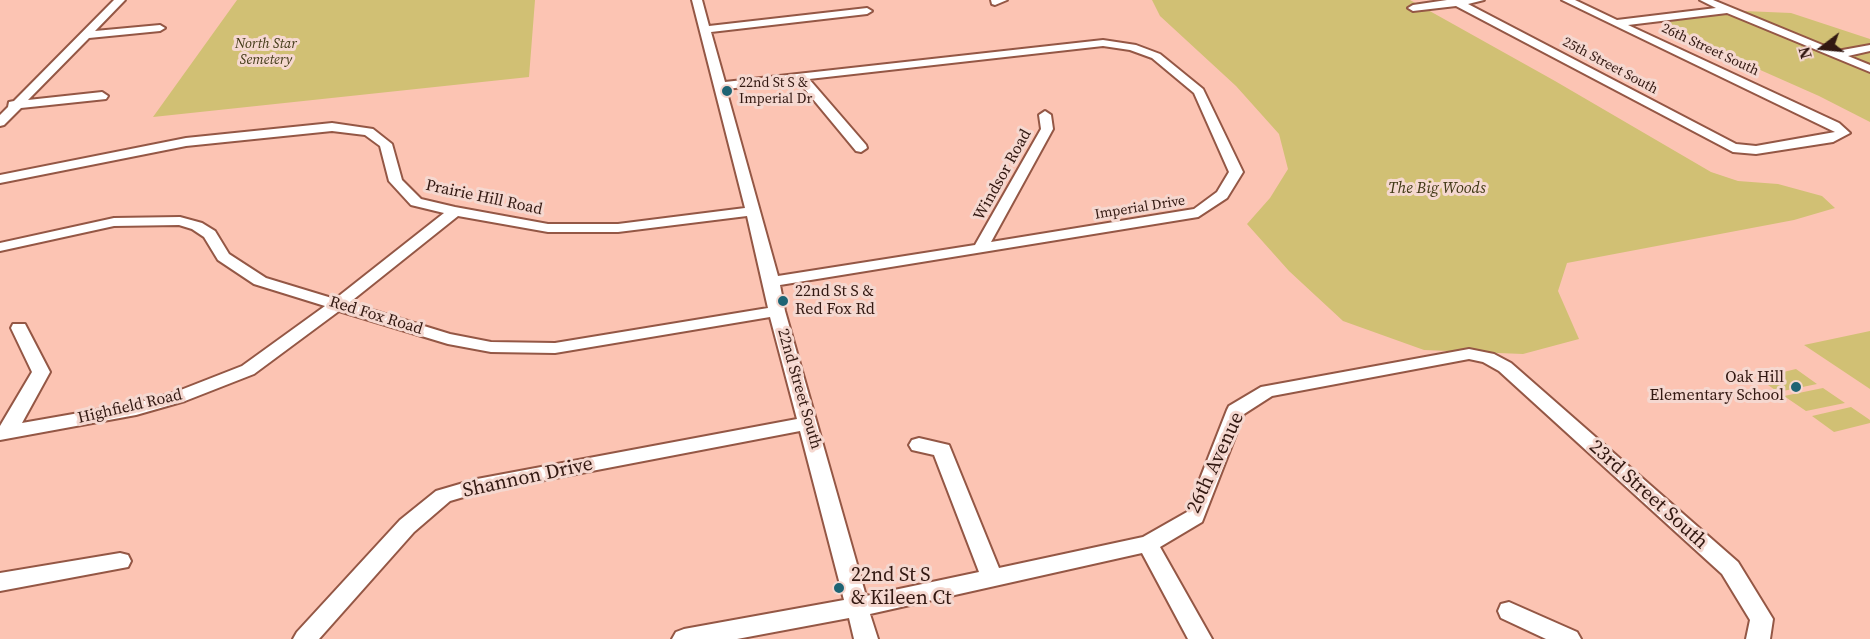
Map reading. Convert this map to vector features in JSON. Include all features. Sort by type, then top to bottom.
[{"type":"street","points":[[0,122],[120,0]]},
{"type":"street","name":"22nd Street South","points":[[697,0],[772,282],[777,311],[866,639]]},
{"type":"street","points":[[1413,8],[1455,1],[1479,0]]},
{"type":"street","points":[[1705,0],[1870,69]]},
{"type":"street","name":"25th Street South","points":[[1455,1],[1724,144],[1743,150],[1756,150],[1842,137],[1845,133],[1835,126]]},
{"type":"street","name":"26th Street South","points":[[1570,1],[1835,126]]},
{"type":"street","points":[[1617,23],[1726,10]]},
{"type":"street","points":[[705,30],[867,11]]},
{"type":"street","points":[[85,35],[160,28]]},
{"type":"street","name":"Imperial Drive","points":[[720,86],[1103,43],[1132,47],[1156,56],[1199,91],[1236,172],[1222,195],[1198,213],[772,282]]},
{"type":"street","points":[[1836,55],[1870,48]]},
{"type":"street","points":[[802,78],[861,148]]},
{"type":"street","points":[[0,106],[102,96]]},
{"type":"street","name":"Windsor Road","points":[[980,249],[1047,129],[1045,115]]},
{"type":"street","name":"Prairie Hill Road","points":[[0,179],[186,142],[332,127],[369,132],[386,144],[396,181],[416,202],[455,211],[548,228],[618,228],[753,211]]},
{"type":"street","name":"Highfield Road","points":[[3,432],[136,409],[179,397],[248,370],[338,304],[455,211]]},
{"type":"street","name":"Red Fox Road","points":[[0,247],[114,222],[180,221],[197,226],[210,234],[223,257],[260,281],[448,339],[490,347],[555,348],[777,311]]},
{"type":"street","points":[[3,432],[40,372],[18,328]]},
{"type":"street","name":"26th Avenue","points":[[684,639],[858,607],[1148,544],[1195,517],[1236,410],[1267,392],[1469,354],[1488,358],[1505,367]]},
{"type":"street","name":"23rd Street South","points":[[1505,367],[1730,568],[1762,619],[1758,639]]},
{"type":"street","name":"Shannon Drive","points":[[305,639],[407,526],[443,496],[477,486],[809,423]]},
{"type":"street","points":[[919,445],[942,450],[992,578]]},
{"type":"street","points":[[1148,544],[1200,639]]},
{"type":"street","points":[[0,582],[120,561]]},
{"type":"street","points":[[1509,611],[1569,639]]},
{"type":"green space","name":"North Star Semetery","points":[[237,0],[535,0],[529,77],[153,117]]},
{"type":"green space","name":"The Big Woods","points":[[1152,0],[1410,0],[1711,172],[1738,181],[1778,184],[1822,196],[1835,208],[1794,220],[1567,263],[1558,291],[1579,339],[1523,354],[1424,350],[1343,321],[1289,271],[1247,224],[1270,198],[1288,169],[1279,134],[1236,86],[1160,16]]},
{"type":"green space","points":[[1744,11],[1791,13],[1870,39],[1870,122],[1819,96],[1706,46],[1668,22]]},
{"type":"green space","points":[[1870,331],[1870,389],[1804,345]]},
{"type":"green space","points":[[1796,369],[1817,384],[1778,392],[1758,378]]},
{"type":"green space","points":[[1823,388],[1845,403],[1806,411],[1784,396]]},
{"type":"green space","points":[[1851,407],[1870,420],[1870,423],[1834,432],[1812,416]]},
{"type":"place","name":"22nd St S & Imperial Dr","points":[[727,91]]},
{"type":"place","name":"22nd St S & Red Fox Rd","points":[[783,301]]},
{"type":"place","name":"Oak Hill Elementary School","points":[[1796,387]]},
{"type":"place","name":"22nd St S & Kileen Ct","points":[[839,588]]}]
